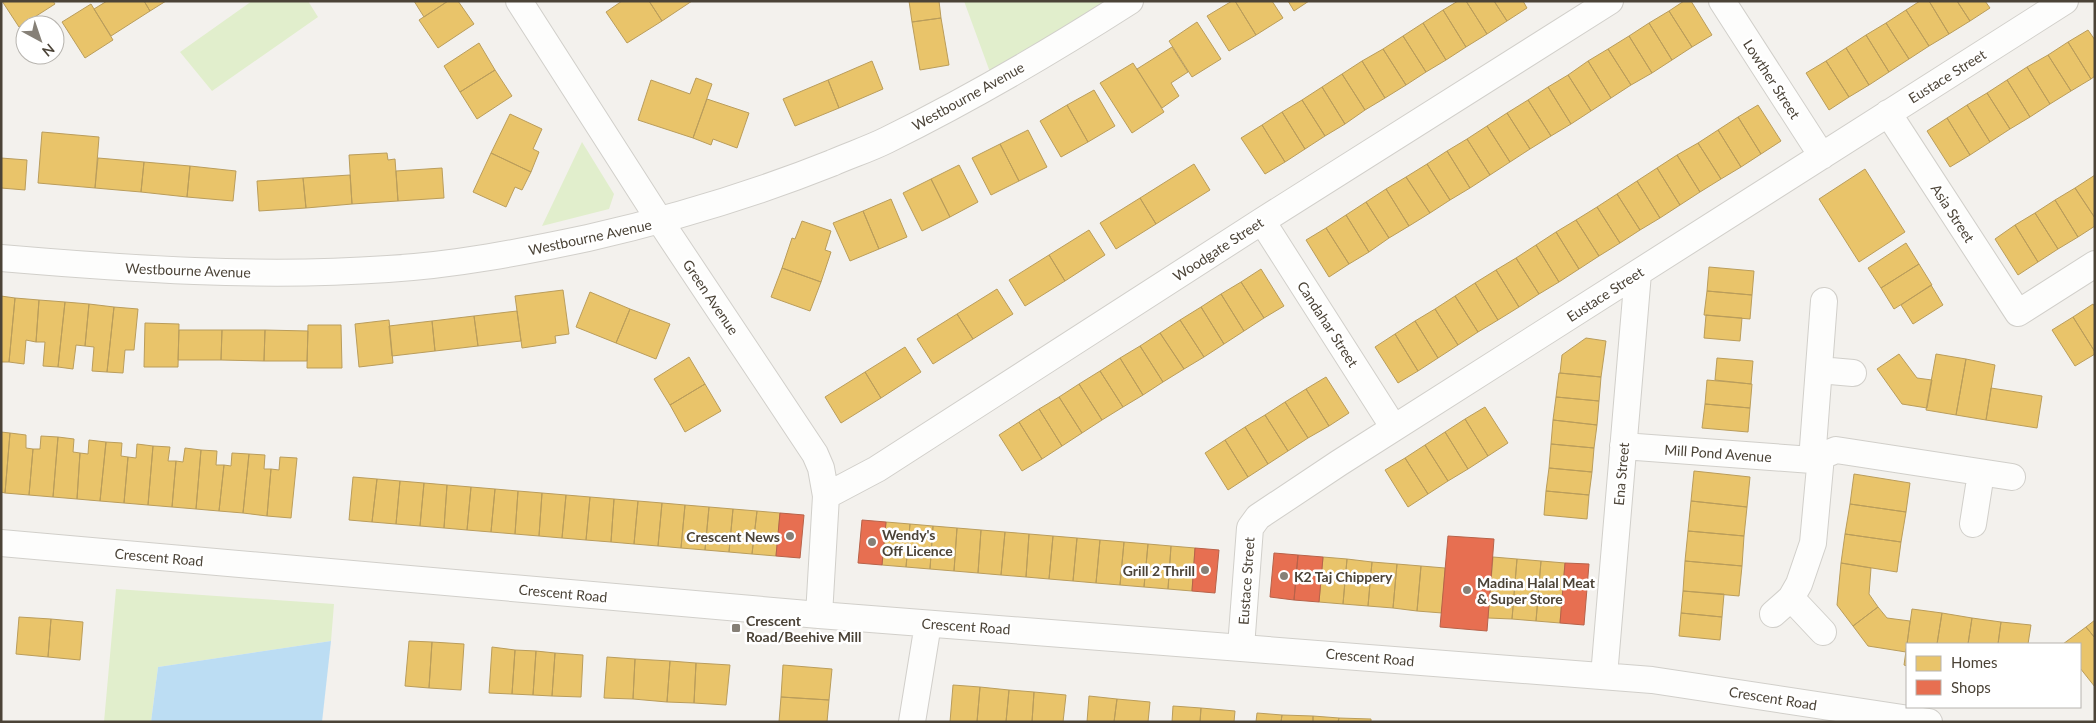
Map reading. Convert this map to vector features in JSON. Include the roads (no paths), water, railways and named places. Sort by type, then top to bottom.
[{"type":"street","name":"Woodgate Street","points":[[826,496],[877,470],[1262,221],[1610,1]]},
{"type":"street","name":"Lowther Street","points":[[1722,1],[1822,156]]},
{"type":"street","name":"Eustace Street","points":[[1241,647],[1250,528],[1258,517],[1272,506],[2065,1]]},
{"type":"street","name":"Green Avenue","points":[[528,4],[660,222],[815,454],[821,468],[826,496],[819,615]]},
{"type":"street","name":"Westbourne Avenue","points":[[1,258],[112,268],[199,272],[296,272],[388,269],[465,262],[547,247],[660,222],[777,185],[885,141],[994,83],[1121,4]]},
{"type":"street","name":"Asia Street","points":[[1888,113],[2018,313],[2095,264]]},
{"type":"street","name":"Candahar Street","points":[[1262,221],[1394,428]]},
{"type":"street","name":"Ena Street","points":[[1604,676],[1638,273]]},
{"type":"street","points":[[1823,632],[1782,606],[1799,584],[1813,543],[1819,370],[1824,302]]},
{"type":"street","points":[[1819,370],[1852,373]]},
{"type":"street","name":"Mill Pond Avenue","points":[[1624,446],[1817,458],[1836,450],[2012,477]]},
{"type":"street","points":[[1973,524],[1981,473]]},
{"type":"street","name":"Crescent Road","points":[[1,543],[819,615],[1652,680],[1929,722]]},
{"type":"street","points":[[912,722],[928,624]]},
{"type":"water","points":[[331,641],[322,722],[151,722],[158,667]]},
{"type":"place","name":"Crescent News","points":[[790,536]]},
{"type":"place","name":"Wendy's Off Licence","points":[[872,542]]},
{"type":"place","name":"Grill 2 Thrill","points":[[1205,570]]},
{"type":"place","name":"K2 Taj Chippery","points":[[1284,576]]},
{"type":"place","name":"Madina Halal Meat & Super Store","points":[[1467,590]]},
{"type":"place","name":"Crescent Road/Beehive Mill","points":[[736,628]]}]
